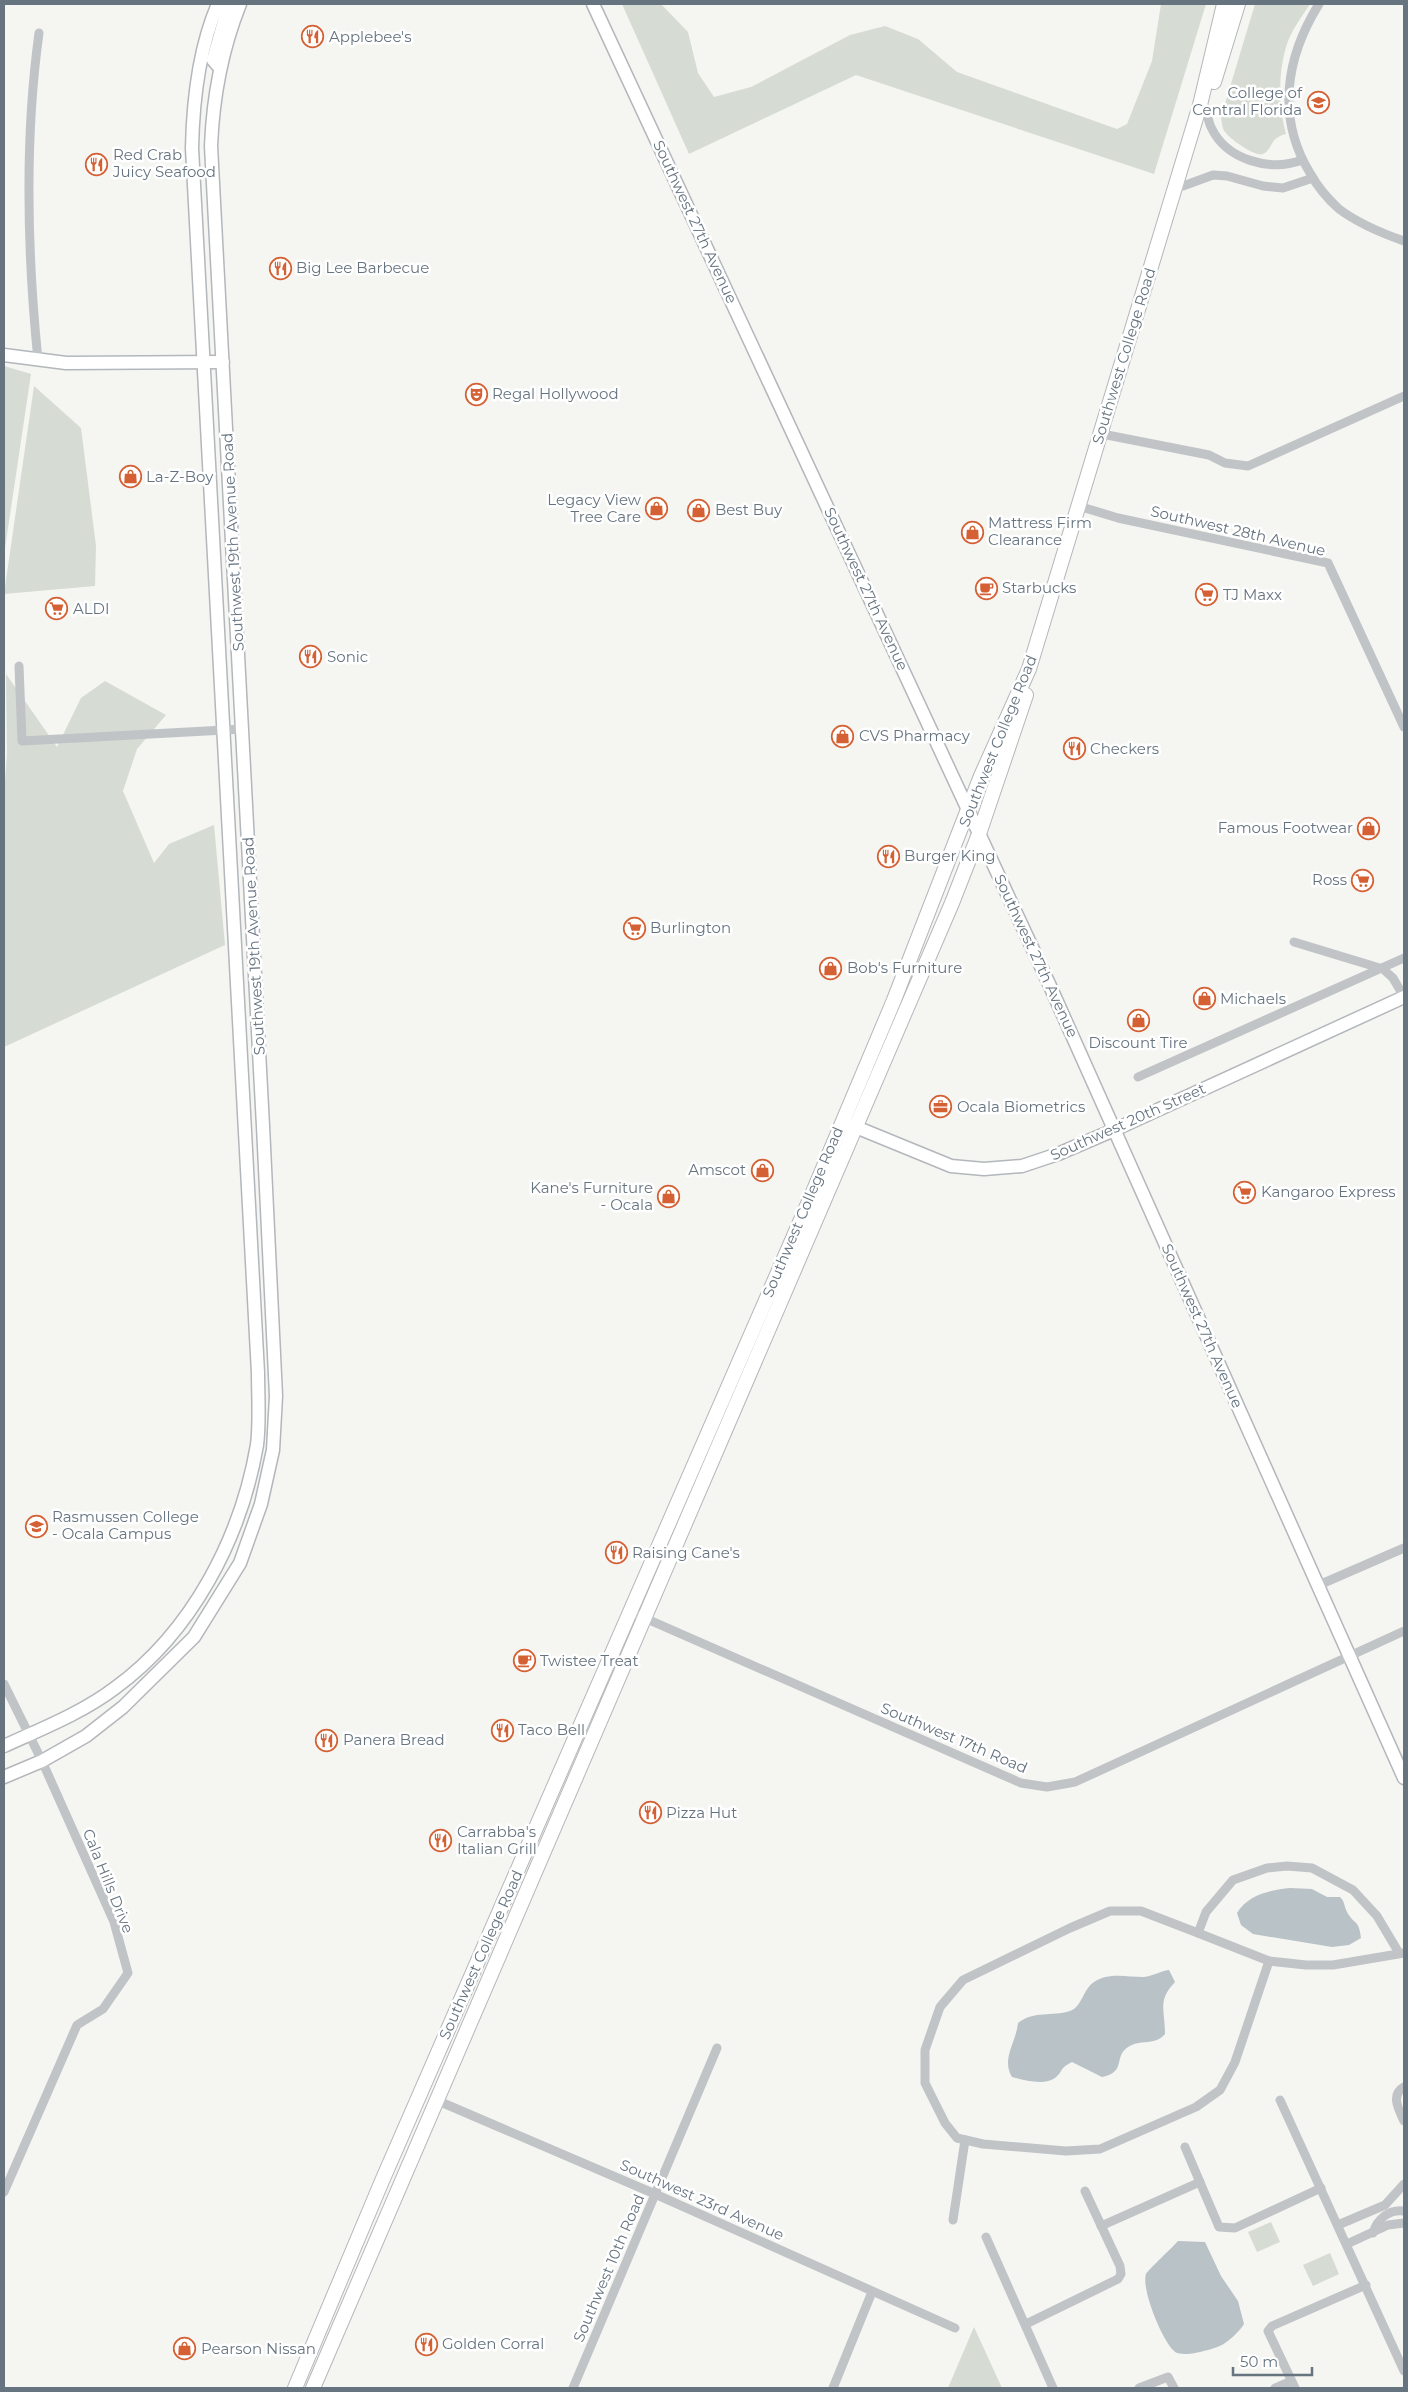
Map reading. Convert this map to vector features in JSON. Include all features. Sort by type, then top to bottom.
[{"type":"main road","name":"Southwest 19th Avenue Road","points":[[4,1746],[114,1689],[143,1665],[170,1635],[208,1583],[226,1547],[240,1514],[257,1444],[258,1373],[232,920],[224,730],[202,362],[192,148],[193,111],[199,68],[218,4]]},
{"type":"main road","points":[[220,68],[213,60],[229,4]]},
{"type":"main road","name":"Southwest 19th Avenue Road","points":[[4,1776],[42,1761],[86,1736],[123,1707],[194,1637],[240,1563],[261,1504],[273,1450],[276,1396],[212,157],[212,110],[231,26],[240,4]]},
{"type":"main road","name":"Southwest 27th Avenue","points":[[593,4],[979,834],[1319,1585],[1404,1778]]},
{"type":"main road","name":"Southwest College Road","points":[[295,2388],[386,2172],[631,1612],[894,1000],[980,776],[1029,669],[1200,105],[1224,4]]},
{"type":"main road","name":"Southwest College Road","points":[[313,2388],[979,834],[1049,626],[1238,4]]},
{"type":"main road","points":[[199,68],[210,76],[206,141],[212,157]]},
{"type":"main road","points":[[4,355],[66,363],[223,362]]},
{"type":"main road","name":"Southwest 20th Street","points":[[842,1121],[951,1166],[984,1169],[1022,1166],[1058,1154],[1114,1130],[1404,997]]},
{"type":"street","points":[[1319,4],[1306,26],[1297,47],[1287,94],[1291,129],[1302,160],[1313,178],[1338,208],[1364,225],[1404,240]]},
{"type":"street","points":[[38,360],[31,288],[28,205],[31,92],[39,33]]},
{"type":"street","points":[[1206,108],[1210,127],[1218,138],[1240,156],[1259,164],[1278,166],[1289,165],[1302,160]]},
{"type":"street","points":[[1183,186],[1213,175],[1227,176],[1263,186],[1283,188],[1313,178]]},
{"type":"street","points":[[1107,435],[1209,455],[1225,464],[1248,466],[1404,396]]},
{"type":"street","name":"Southwest 28th Avenue","points":[[1085,508],[1118,518],[1328,562],[1404,727]]},
{"type":"street","points":[[19,666],[22,741],[243,729]]},
{"type":"street","points":[[1294,942],[1383,969],[1393,978],[1404,997]]},
{"type":"street","points":[[1138,1077],[1404,958]]},
{"type":"street","points":[[1319,1585],[1404,1548]]},
{"type":"street","name":"Southwest 17th Road","points":[[631,1612],[1021,1782],[1047,1787],[1075,1782],[1404,1631]]},
{"type":"street","points":[[4,1684],[42,1761]]},
{"type":"street","name":"Cala Hills Drive","points":[[4,2192],[77,2025],[103,2009],[128,1973],[114,1922],[42,1761]]},
{"type":"street","points":[[1198,1932],[1206,1912],[1233,1880],[1267,1868],[1287,1866],[1312,1868],[1353,1890],[1377,1916],[1402,1953],[1333,1965],[1306,1965],[1269,1961],[1141,1911],[1110,1911],[1044,1940],[963,1980],[940,2007],[925,2050],[925,2083],[945,2123],[958,2138],[983,2144],[1066,2151],[1100,2149],[1196,2107],[1220,2090],[1235,2062],[1269,1961]]},
{"type":"street","name":"Southwest 10th Road","points":[[573,2388],[717,2048]]},
{"type":"street","points":[[1404,2088],[1397,2096],[1396,2104],[1404,2121]]},
{"type":"street","name":"Southwest 23rd Avenue","points":[[436,2100],[655,2194],[955,2328]]},
{"type":"street","points":[[1280,2100],[1348,2244],[1404,2371]]},
{"type":"street","points":[[953,2220],[965,2140]]},
{"type":"street","points":[[1185,2147],[1219,2226],[1225,2229],[1235,2228],[1321,2188]]},
{"type":"street","points":[[1101,2226],[1200,2182]]},
{"type":"street","points":[[1338,2225],[1385,2205],[1404,2184]]},
{"type":"street","points":[[1026,2324],[1118,2279],[1122,2274],[1120,2266],[1084,2191]]},
{"type":"street","points":[[1373,2233],[1376,2222],[1381,2217],[1397,2211],[1404,2211]]},
{"type":"street","points":[[1348,2244],[1388,2225],[1404,2223]]},
{"type":"street","points":[[986,2237],[1053,2388]]},
{"type":"street","points":[[1275,2388],[1293,2385],[1268,2331],[1272,2326],[1366,2285]]},
{"type":"street","points":[[833,2388],[872,2292]]},
{"type":"street","points":[[1139,2388],[1168,2377],[1174,2388]]},
{"type":"shaded area","points":[[622,4],[661,4],[688,32],[698,73],[714,97],[751,87],[850,35],[885,26],[918,39],[957,72],[1117,129],[1127,124],[1152,61],[1161,4],[1206,4],[1154,174],[856,75],[689,154]]},
{"type":"shaded area","points":[[1255,4],[1310,4],[1290,36],[1282,63],[1280,99],[1286,134],[1277,138],[1263,154],[1254,153],[1237,143],[1223,129],[1221,117]]},
{"type":"shaded area","points":[[4,366],[31,374],[4,555]]},
{"type":"shaded area","points":[[34,386],[81,428],[96,546],[95,586],[4,594]]},
{"type":"shaded area","points":[[6,674],[57,747],[81,698],[105,681],[166,715],[137,749],[123,791],[154,863],[169,844],[214,825],[225,945],[4,1047],[4,794],[7,754]]},
{"type":"shaded area","points":[[1290,1888],[1312,1889],[1327,1897],[1340,1897],[1346,1910],[1358,1925],[1361,1938],[1349,1945],[1332,1947],[1253,1934],[1241,1925],[1237,1913],[1247,1902],[1260,1894]]},
{"type":"shaded area","points":[[1169,1970],[1175,1982],[1164,2000],[1165,2034],[1157,2040],[1137,2043],[1128,2047],[1121,2055],[1117,2068],[1110,2075],[1102,2077],[1072,2062],[1065,2066],[1058,2076],[1045,2082],[1034,2082],[1012,2077],[1008,2064],[1018,2023],[1031,2016],[1063,2013],[1074,2009],[1090,1985],[1100,1979],[1112,1976],[1146,1977]]},
{"type":"shaded area","points":[[1271,2222],[1280,2242],[1257,2252],[1248,2232]]},
{"type":"shaded area","points":[[1178,2241],[1205,2242],[1221,2276],[1238,2301],[1244,2324],[1234,2336],[1222,2345],[1190,2354],[1178,2353],[1169,2345],[1149,2302],[1145,2281],[1146,2274]]},
{"type":"shaded area","points":[[1330,2253],[1339,2274],[1313,2286],[1303,2265]]},
{"type":"shaded area","points":[[974,2327],[1002,2388],[948,2388]]},
{"type":"place","name":"Applebee's","points":[[313,37]]},
{"type":"place","name":"College of Central Florida","points":[[1318,102]]},
{"type":"place","name":"Red Crab Juicy Seafood","points":[[97,164]]},
{"type":"place","name":"Big Lee Barbecue","points":[[280,268]]},
{"type":"place","name":"Regal Hollywood","points":[[476,394]]},
{"type":"place","name":"La-Z-Boy","points":[[130,477]]},
{"type":"place","name":"Legacy View Tree Care","points":[[657,509]]},
{"type":"place","name":"Best Buy","points":[[699,510]]},
{"type":"place","name":"Mattress Firm Clearance","points":[[972,532]]},
{"type":"place","name":"Starbucks","points":[[986,588]]},
{"type":"place","name":"TJ Maxx","points":[[1207,595]]},
{"type":"place","name":"ALDI","points":[[57,609]]},
{"type":"place","name":"Sonic","points":[[311,657]]},
{"type":"place","name":"CVS Pharmacy","points":[[843,736]]},
{"type":"place","name":"Checkers","points":[[1074,749]]},
{"type":"place","name":"Famous Footwear","points":[[1369,828]]},
{"type":"place","name":"Burger King","points":[[888,856]]},
{"type":"place","name":"Ross","points":[[1363,880]]},
{"type":"place","name":"Burlington","points":[[634,928]]},
{"type":"place","name":"Bob's Furniture","points":[[831,968]]},
{"type":"place","name":"Michaels","points":[[1204,999]]},
{"type":"place","name":"Discount Tire","points":[[1138,1020]]},
{"type":"place","name":"Ocala Biometrics","points":[[941,1107]]},
{"type":"place","name":"Amscot","points":[[762,1170]]},
{"type":"place","name":"Kangaroo Express","points":[[1245,1192]]},
{"type":"place","name":"Kane's Furniture - Ocala","points":[[669,1197]]},
{"type":"place","name":"Rasmussen College - Ocala Campus","points":[[36,1526]]},
{"type":"place","name":"Raising Cane's","points":[[616,1553]]},
{"type":"place","name":"Twistee Treat","points":[[524,1661]]},
{"type":"place","name":"Taco Bell","points":[[502,1730]]},
{"type":"place","name":"Panera Bread","points":[[327,1740]]},
{"type":"place","name":"Pizza Hut","points":[[650,1813]]},
{"type":"place","name":"Carrabba's Italian Grill","points":[[441,1841]]},
{"type":"place","name":"Golden Corral","points":[[426,2344]]},
{"type":"place","name":"Pearson Nissan","points":[[185,2349]]}]
